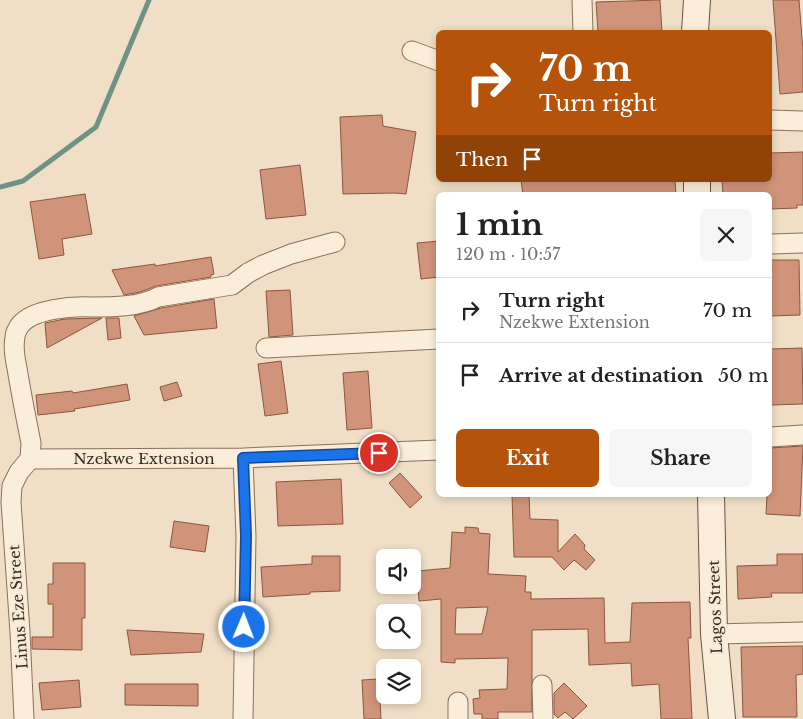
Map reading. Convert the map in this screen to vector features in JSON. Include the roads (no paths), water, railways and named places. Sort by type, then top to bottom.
[{"type":"street","points":[[582,0],[583,30]]},
{"type":"street","points":[[694,30],[697,0]]},
{"type":"street","points":[[412,51],[436,60]]},
{"type":"street","points":[[772,120],[803,121]]},
{"type":"street","points":[[30,459],[31,444],[20,393],[14,336],[21,324],[30,317],[45,311],[149,302],[158,297],[232,285],[248,273],[291,254],[335,242]]},
{"type":"street","points":[[772,244],[803,243]]},
{"type":"street","points":[[266,348],[436,339]]},
{"type":"street","points":[[772,437],[803,435]]},
{"type":"street","name":"Nzekwe Extension","points":[[30,459],[243,458],[436,450]]},
{"type":"street","points":[[243,458],[246,536],[243,719]]},
{"type":"street","name":"Linus Eze Street","points":[[24,719],[11,502],[12,486],[19,472],[30,459]]},
{"type":"street","name":"Lagos Street","points":[[711,497],[714,634],[722,719]]},
{"type":"street","points":[[714,634],[803,632]]},
{"type":"street","points":[[542,685],[543,719]]},
{"type":"waterway","points":[[0,187],[23,181],[96,127],[149,0]]}]
